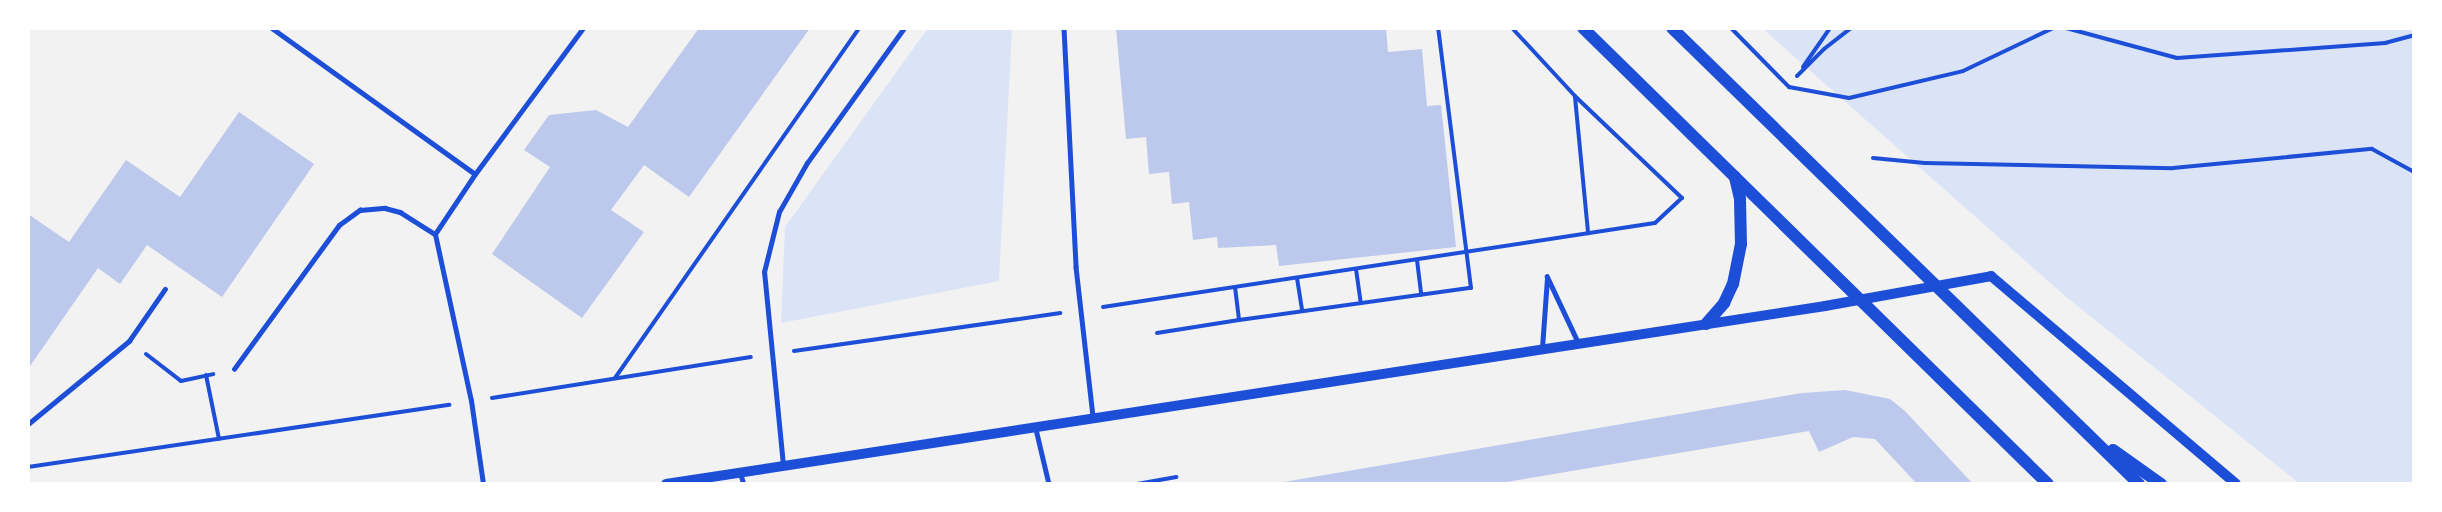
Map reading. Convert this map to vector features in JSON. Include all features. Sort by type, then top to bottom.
[{"type":"main road","points":[[1583,28],[2048,483]]},
{"type":"main road","points":[[1672,28],[2139,483]]},
{"type":"main road","points":[[1706,324],[1724,303],[1733,284],[1741,244],[1740,199],[1734,176]]},
{"type":"main road","points":[[2085,432],[2161,483]]},
{"type":"street","points":[[666,483],[1863,300],[1938,288],[1991,276],[2236,483]]},
{"type":"lane","points":[[272,28],[475,174]]},
{"type":"lane","points":[[435,234],[475,174],[583,28]]},
{"type":"lane","points":[[783,465],[770,355],[764,272],[778,212],[807,163],[904,28]]},
{"type":"lane","points":[[1064,28],[1079,311],[1093,417]]},
{"type":"lane","points":[[234,369],[339,225],[360,210],[385,208],[400,212],[435,234],[471,401],[483,483]]},
{"type":"lane","points":[[1541,349],[1547,276],[1579,344]]},
{"type":"lane","points":[[28,424],[129,341],[165,289]]},
{"type":"lane","points":[[1036,426],[1049,483]]},
{"type":"lane","points":[[740,472],[744,483]]},
{"type":"path","points":[[615,379],[859,28]]},
{"type":"path","points":[[1157,333],[1471,288],[1438,28]]},
{"type":"path","points":[[28,467],[1655,223],[1682,198],[1575,96],[1512,28]]},
{"type":"path","points":[[1731,28],[1789,87],[1849,99],[1963,71],[2053,28]]},
{"type":"path","points":[[1789,87],[1830,28]]},
{"type":"path","points":[[1797,76],[1824,49],[1851,28]]},
{"type":"path","points":[[2066,28],[2177,58],[2385,43],[2414,35]]},
{"type":"path","points":[[1575,96],[1588,234]]},
{"type":"path","points":[[1873,158],[1925,163],[2173,168],[2372,149],[2414,172]]},
{"type":"path","points":[[1417,260],[1421,295]]},
{"type":"path","points":[[1356,269],[1361,303]]},
{"type":"path","points":[[1297,278],[1302,311]]},
{"type":"path","points":[[1235,287],[1239,320]]},
{"type":"path","points":[[129,341],[181,381],[234,369]]},
{"type":"path","points":[[206,375],[219,439]]},
{"type":"path","points":[[1137,483],[1176,477]]},
{"type":"shaded area","points":[[928,28],[1012,29],[999,281],[781,323],[785,227]]},
{"type":"shaded area","points":[[1763,29],[2413,29],[2413,483],[2299,483],[2065,296]]},
{"type":"building","points":[[699,28],[810,28],[689,197],[644,165],[611,210],[644,232],[582,318],[492,254],[550,167],[524,150],[549,115],[596,110],[628,127]]},
{"type":"building","points":[[1116,28],[1386,28],[1388,52],[1422,49],[1427,106],[1441,105],[1456,247],[1279,266],[1276,245],[1218,248],[1217,237],[1193,240],[1189,202],[1172,204],[1169,172],[1149,174],[1146,137],[1126,139]]},
{"type":"building","points":[[239,112],[314,164],[222,297],[147,245],[120,284],[98,268],[28,369],[28,214],[69,242],[126,160],[180,197]]},
{"type":"building","points":[[1845,390],[1890,399],[1905,411],[1973,484],[1917,484],[1875,439],[1853,437],[1819,452],[1809,431],[1495,484],[1272,484],[1802,393]]}]
